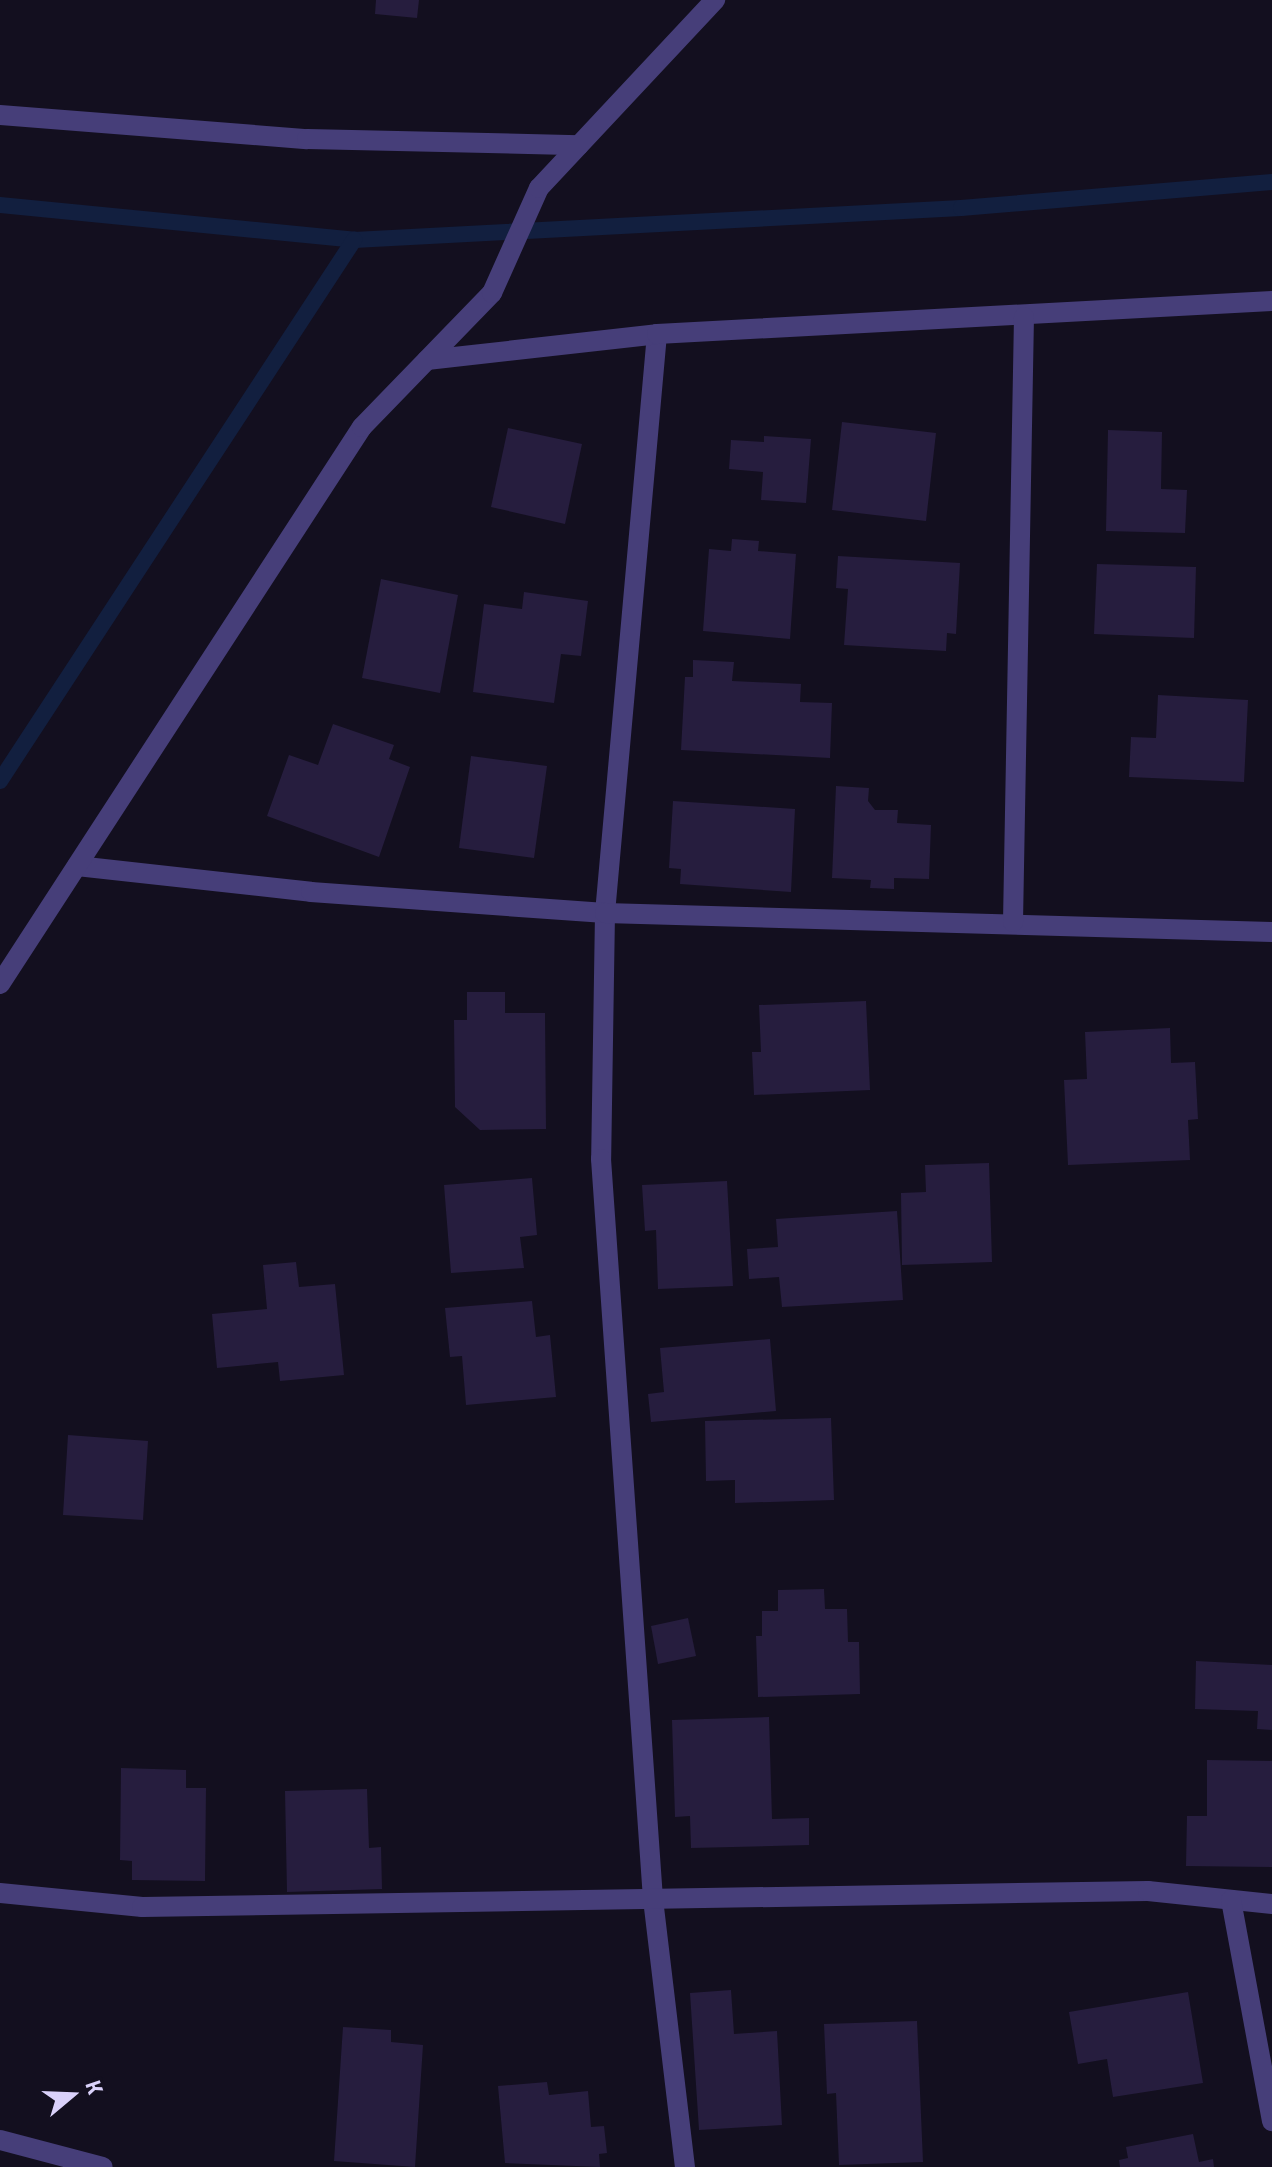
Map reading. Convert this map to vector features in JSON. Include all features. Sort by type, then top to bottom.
[{"type":"street","points":[[0,984],[362,427],[492,293],[539,188],[715,0]]},
{"type":"street","points":[[0,115],[307,139],[579,145]]},
{"type":"street","points":[[427,360],[657,334],[1024,317],[1272,301]]},
{"type":"street","points":[[1013,922],[1024,317]]},
{"type":"street","points":[[657,334],[605,913],[601,1159],[653,1899],[685,2167]]},
{"type":"street","points":[[77,866],[311,892],[605,913],[1013,922],[1272,932]]},
{"type":"street","points":[[0,1893],[142,1907],[1148,1891],[1272,1904]]},
{"type":"street","points":[[1231,1900],[1272,2121]]},
{"type":"street","points":[[0,2140],[103,2167]]},
{"type":"building","points":[[376,0],[419,0],[417,18],[375,14]]},
{"type":"building","points":[[842,422],[936,433],[926,521],[832,510]]},
{"type":"building","points":[[508,428],[582,444],[565,524],[491,507]]},
{"type":"building","points":[[1108,430],[1162,432],[1161,489],[1187,490],[1185,533],[1106,531]]},
{"type":"building","points":[[764,436],[811,439],[806,503],[761,500],[763,472],[729,469],[731,440],[764,442]]},
{"type":"building","points":[[732,539],[759,541],[758,551],[796,554],[790,639],[703,631],[709,549],[731,551]]},
{"type":"building","points":[[838,556],[960,563],[956,634],[947,633],[946,651],[844,645],[848,589],[836,588]]},
{"type":"building","points":[[1097,564],[1196,567],[1194,638],[1094,634]]},
{"type":"building","points":[[381,579],[458,595],[440,693],[362,678]]},
{"type":"building","points":[[524,592],[588,601],[581,656],[561,654],[554,703],[473,692],[484,604],[522,609]]},
{"type":"building","points":[[693,660],[734,662],[732,681],[801,684],[800,702],[832,703],[830,758],[681,750],[685,677],[693,677]]},
{"type":"building","points":[[1158,695],[1248,700],[1244,782],[1129,777],[1131,737],[1156,738]]},
{"type":"building","points":[[333,724],[394,745],[389,759],[410,767],[379,857],[267,816],[289,755],[318,765]]},
{"type":"building","points":[[471,756],[547,766],[534,858],[459,848]]},
{"type":"building","points":[[836,786],[869,788],[868,801],[875,810],[898,810],[897,823],[931,825],[929,879],[894,878],[894,889],[870,888],[871,880],[832,878]]},
{"type":"building","points":[[673,801],[795,809],[791,892],[680,884],[681,869],[669,868]]},
{"type":"building","points":[[467,992],[505,992],[505,1013],[545,1013],[546,1129],[480,1130],[455,1107],[454,1020],[467,1020]]},
{"type":"building","points":[[866,1001],[870,1090],[754,1095],[752,1052],[761,1052],[759,1005]]},
{"type":"building","points":[[1170,1028],[1171,1063],[1195,1062],[1198,1119],[1188,1120],[1190,1160],[1068,1165],[1064,1080],[1087,1079],[1085,1032]]},
{"type":"building","points":[[989,1163],[992,1262],[902,1265],[901,1193],[926,1192],[925,1165]]},
{"type":"building","points":[[532,1178],[537,1235],[520,1237],[524,1268],[451,1273],[444,1185]]},
{"type":"building","points":[[727,1181],[733,1286],[658,1289],[656,1230],[645,1231],[642,1185]]},
{"type":"building","points":[[897,1211],[903,1300],[782,1307],[779,1277],[749,1279],[747,1249],[778,1247],[776,1219]]},
{"type":"building","points":[[296,1262],[299,1287],[335,1284],[344,1375],[280,1381],[278,1362],[217,1368],[212,1314],[267,1309],[263,1265]]},
{"type":"building","points":[[532,1301],[536,1337],[550,1335],[556,1397],[466,1405],[462,1356],[450,1357],[445,1308]]},
{"type":"building","points":[[770,1339],[776,1411],[651,1422],[648,1394],[664,1392],[660,1348]]},
{"type":"building","points":[[831,1418],[834,1500],[735,1503],[735,1480],[706,1481],[705,1421]]},
{"type":"building","points":[[68,1435],[148,1441],[143,1520],[63,1515]]},
{"type":"building","points":[[824,1589],[825,1609],[847,1609],[848,1642],[859,1642],[860,1694],[758,1697],[756,1636],[762,1636],[762,1611],[778,1611],[778,1590]]},
{"type":"building","points":[[688,1618],[696,1656],[658,1664],[651,1626]]},
{"type":"building","points":[[1196,1661],[1272,1665],[1272,1730],[1257,1729],[1258,1711],[1195,1709]]},
{"type":"building","points":[[769,1717],[772,1819],[809,1818],[809,1845],[691,1848],[690,1816],[675,1817],[672,1720]]},
{"type":"building","points":[[1207,1760],[1272,1761],[1272,1867],[1186,1866],[1187,1816],[1207,1816]]},
{"type":"building","points":[[121,1768],[186,1770],[186,1788],[206,1788],[205,1881],[132,1880],[132,1861],[120,1860]]},
{"type":"building","points":[[367,1789],[369,1848],[381,1847],[382,1889],[287,1892],[285,1791]]},
{"type":"building","points":[[731,1990],[734,2034],[777,2031],[782,2125],[699,2130],[690,1993]]},
{"type":"building","points":[[1188,1992],[1203,2083],[1113,2097],[1107,2059],[1078,2064],[1069,2012]]},
{"type":"building","points":[[917,2021],[923,2162],[839,2165],[836,2093],[827,2094],[824,2024]]},
{"type":"building","points":[[343,2027],[391,2030],[391,2042],[423,2045],[415,2167],[334,2161]]},
{"type":"building","points":[[547,2082],[549,2095],[588,2091],[591,2127],[604,2126],[607,2153],[599,2154],[600,2167],[505,2163],[498,2086]]},
{"type":"building","points":[[1193,2134],[1199,2162],[1213,2159],[1214,2167],[1120,2167],[1119,2160],[1128,2158],[1126,2147]]},
{"type":"waterway","points":[[0,205],[354,240],[961,208],[1272,182]]},
{"type":"waterway","points":[[0,781],[354,240]]}]
